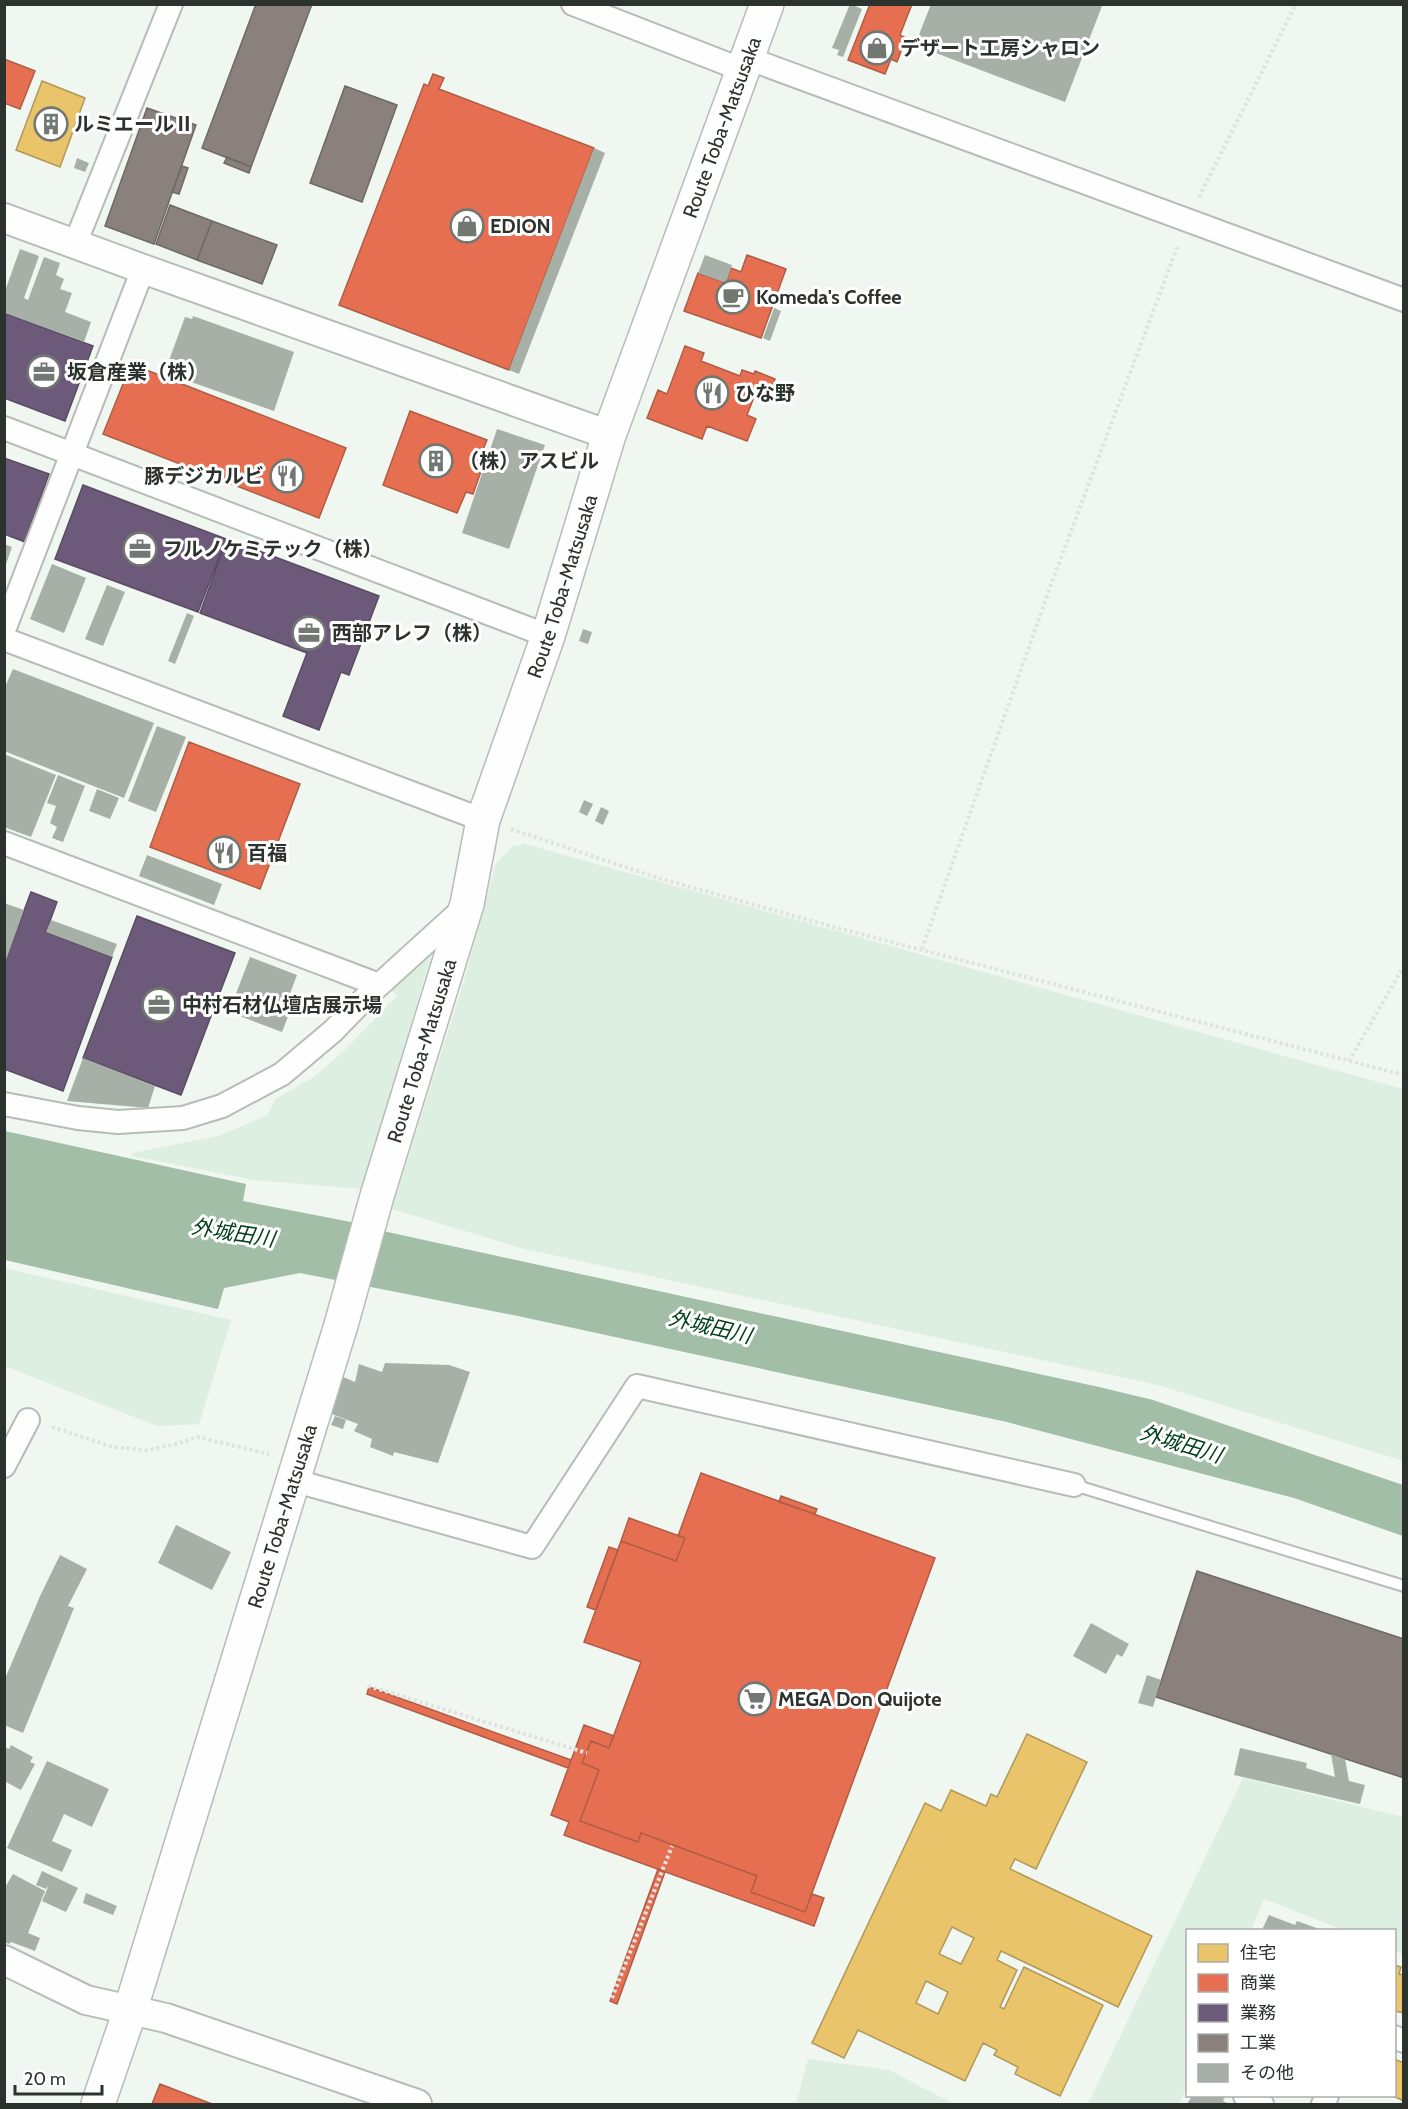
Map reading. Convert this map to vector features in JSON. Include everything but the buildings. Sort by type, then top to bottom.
[{"type":"main road","name":"Route Toba-Matsusaka","points":[[98,2104],[130,2011],[341,1325],[377,1196],[467,904],[483,820],[548,636],[609,435],[767,4]]},
{"type":"street","points":[[75,244],[171,4]]},
{"type":"street","points":[[573,4],[1187,220],[1404,300]]},
{"type":"street","points":[[4,218],[609,435]]},
{"type":"street","points":[[4,630],[143,269]]},
{"type":"street","points":[[4,428],[548,636]]},
{"type":"street","points":[[4,639],[483,820]]},
{"type":"street","points":[[4,843],[379,985]]},
{"type":"street","points":[[4,1104],[78,1118],[118,1122],[176,1119],[222,1106],[282,1074],[333,1031],[467,904]]},
{"type":"street","points":[[292,1480],[532,1547],[637,1386],[1074,1485]]},
{"type":"street","points":[[4,1466],[28,1419]]},
{"type":"street","points":[[4,1960],[86,2000],[166,2018],[417,2104]]},
{"type":"street","points":[[1247,2097],[1262,2104]]},
{"type":"lane","points":[[1074,1485],[1404,1586]]},
{"type":"path","points":[[922,949],[1052,582],[1187,220],[1296,4]]},
{"type":"path","points":[[483,820],[658,878],[841,929],[1404,1075]]},
{"type":"path","points":[[1349,1061],[1404,966]]},
{"type":"path","points":[[28,1419],[113,1447],[146,1450],[177,1444],[197,1437],[278,1457],[292,1480]]},
{"type":"path","points":[[368,1686],[587,1753]]},
{"type":"path","points":[[612,1998],[672,1845]]},
{"type":"shaded area","points":[[525,844],[1403,1089],[1403,1461],[1158,1385],[524,1249],[392,1209],[464,981],[496,863],[513,846]]},
{"type":"shaded area","points":[[434,945],[362,1189],[254,1180],[132,1156],[133,1153],[218,1136],[268,1115],[275,1099],[312,1078],[343,1052],[397,996],[388,986]]},
{"type":"shaded area","points":[[4,1268],[231,1320],[199,1424],[157,1426],[5,1366]]},
{"type":"shaded area","points":[[1243,1778],[1403,1817],[1403,1955],[1396,1952],[1396,1929],[1340,1929],[1264,1899],[1251,1929],[1186,1929],[1186,2089],[1179,2104],[1088,2104]]},
{"type":"shaded area","points":[[808,2059],[889,2070],[954,2104],[796,2104]]},
{"type":"water","name":"外城田川","points":[[5,1131],[246,1184],[243,1201],[351,1222],[383,1231],[1153,1400],[1403,1485],[1403,1536],[1294,1498],[1007,1422],[518,1316],[300,1273],[224,1288],[218,1309],[5,1260]]},
{"type":"place","name":"デザート工房シャロン","points":[[877,48]]},
{"type":"place","name":"ルミエールⅡ","points":[[51,124]]},
{"type":"place","name":"EDION","points":[[467,226]]},
{"type":"place","name":"Komeda's Coffee","points":[[733,297]]},
{"type":"place","name":"坂倉産業（株）","points":[[44,372]]},
{"type":"place","name":"ひな野","points":[[712,393]]},
{"type":"place","name":"（株）アスビル","points":[[436,461]]},
{"type":"place","name":"豚デジカルビ","points":[[287,476]]},
{"type":"place","name":"フルノケミテック（株）","points":[[140,549]]},
{"type":"place","name":"西部アレフ（株）","points":[[309,633]]},
{"type":"place","name":"百福","points":[[224,853]]},
{"type":"place","name":"中村石材仏壇店展示場","points":[[159,1005]]},
{"type":"place","name":"MEGA Don Quijote","points":[[755,1699]]}]
